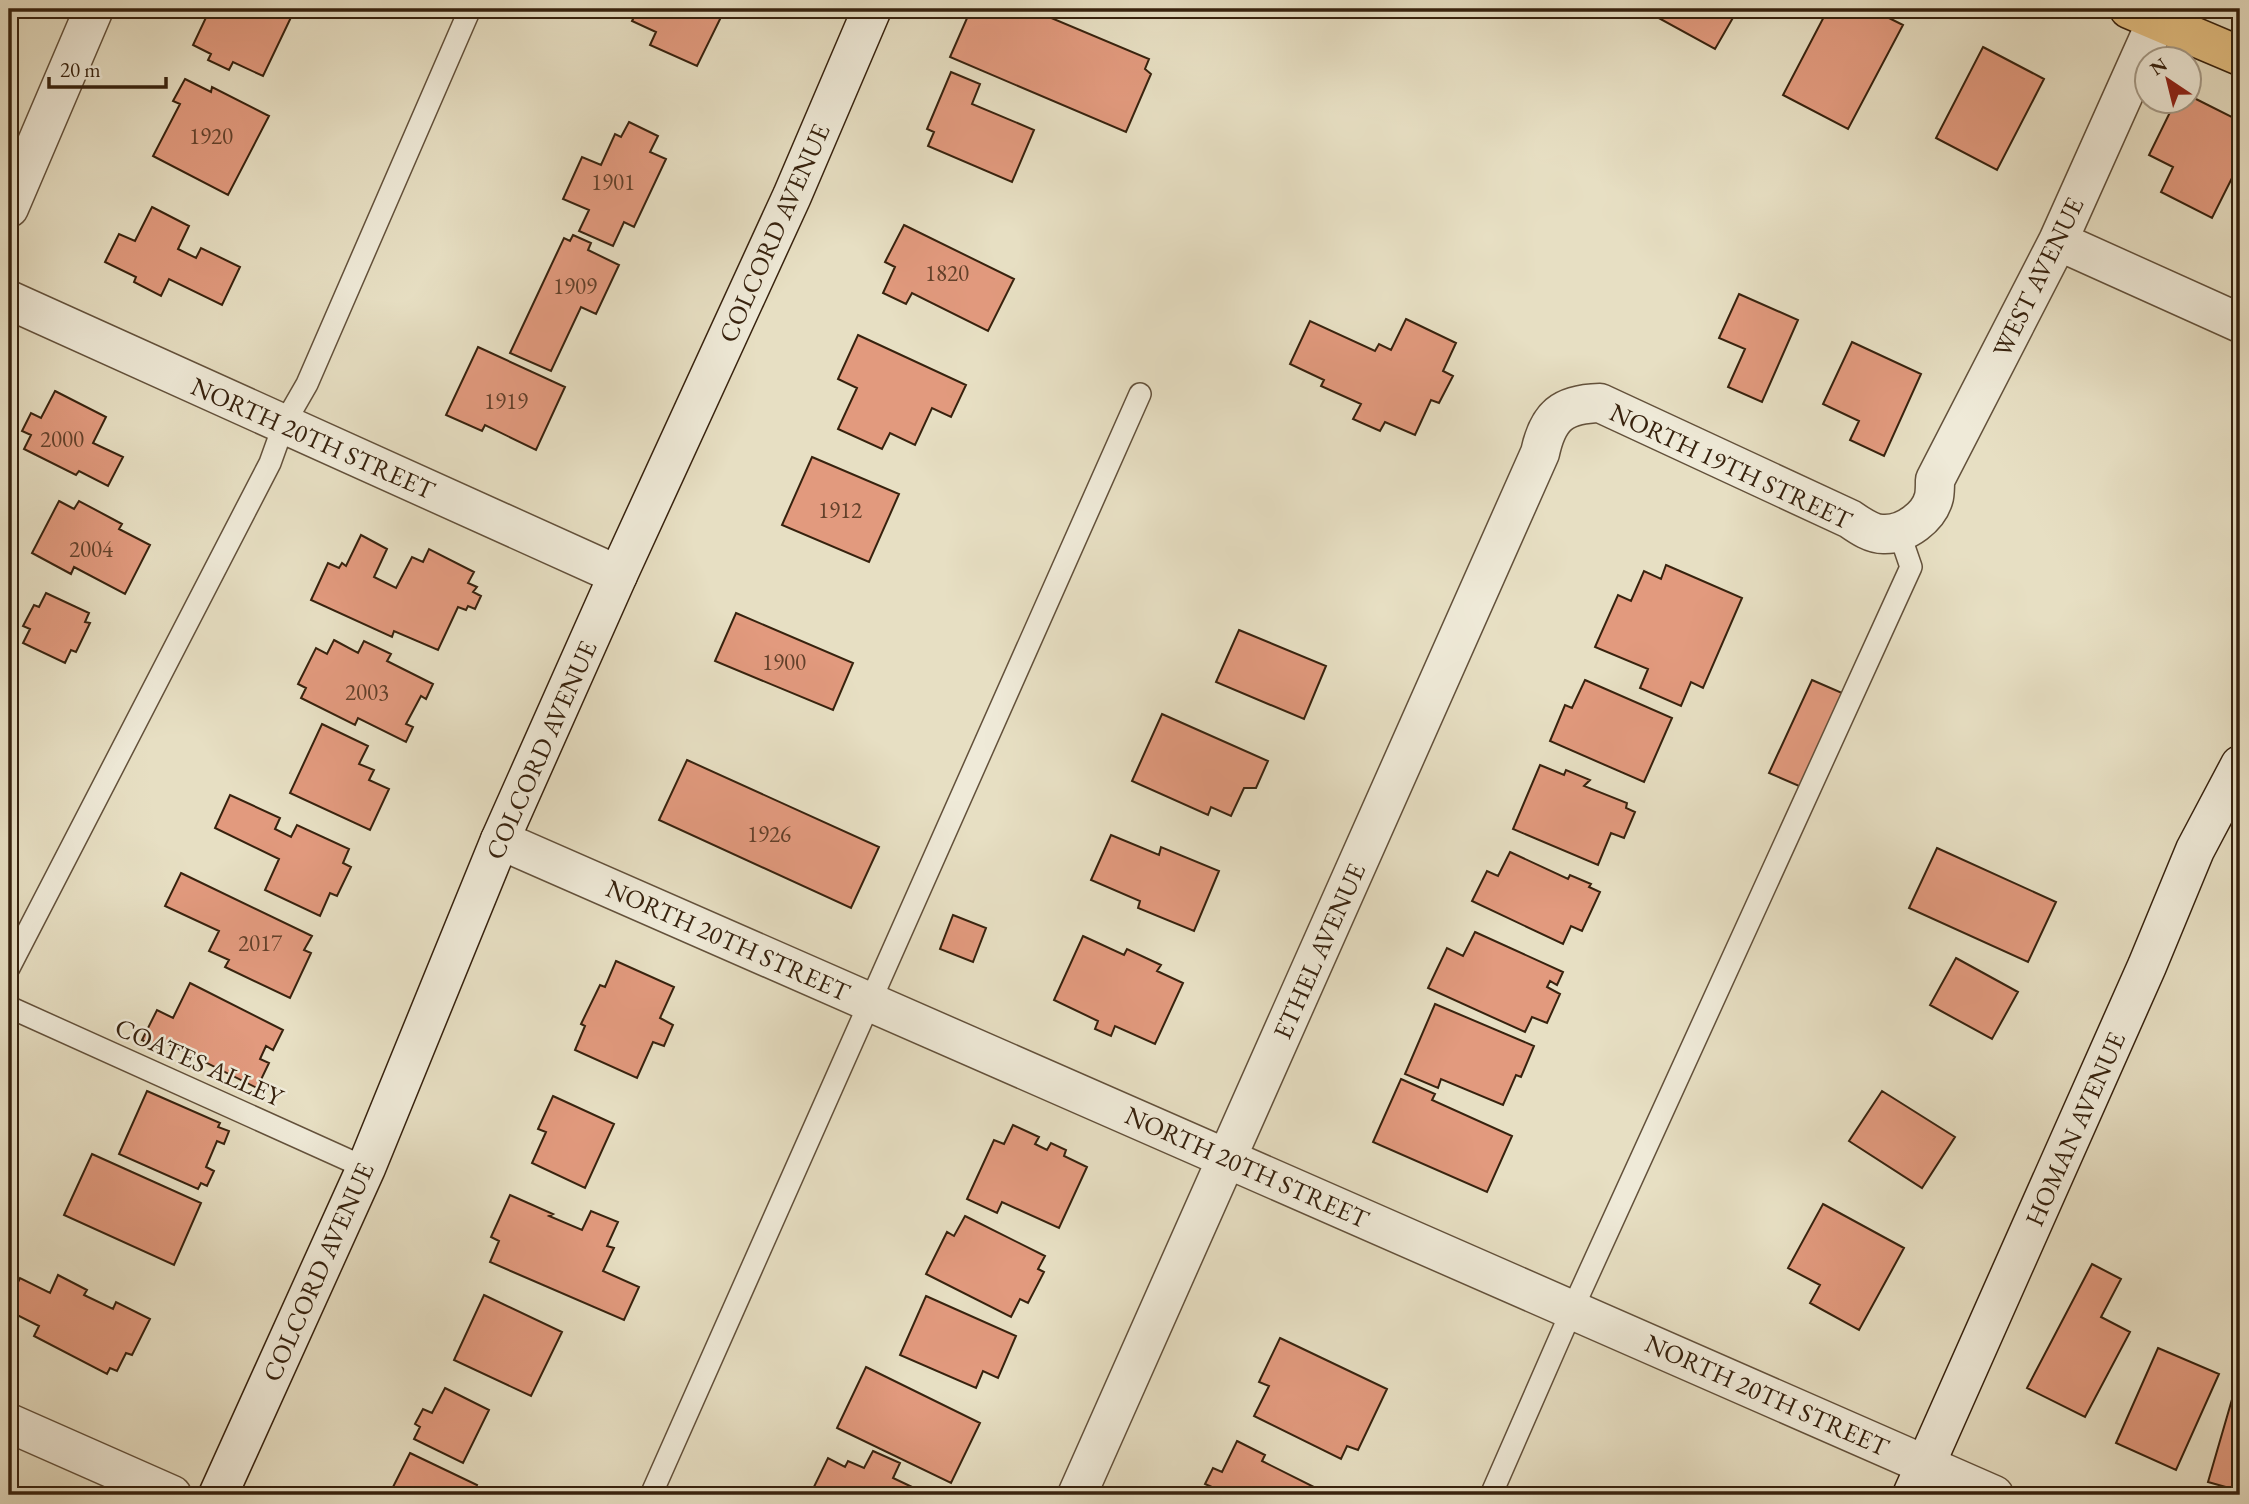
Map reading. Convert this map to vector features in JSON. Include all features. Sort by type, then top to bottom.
[{"type":"main road","points":[[2149,13],[2240,56]]},
{"type":"street","points":[[9,208],[94,9]]},
{"type":"street","name":"COLCORD AVENUE","points":[[218,1495],[366,1168],[500,840],[792,196],[872,9]]},
{"type":"street","name":"WEST AVENUE","points":[[1899,532],[1921,520],[1934,499],[1935,480],[2058,241],[2149,13]]},
{"type":"street","points":[[2058,241],[2240,323]]},
{"type":"street","name":"NORTH 20TH STREET","points":[[9,300],[618,575]]},
{"type":"street","name":"NORTH 19TH STREET","points":[[1563,410],[1579,404],[1600,403],[1850,519],[1861,527],[1883,535],[1899,532]]},
{"type":"street","name":"ETHEL AVENUE","points":[[1077,1495],[1540,453],[1550,423],[1563,410]]},
{"type":"street","name":"HOMAN AVENUE","points":[[1919,1480],[2147,966],[2195,850],[2240,765]]},
{"type":"street","name":"NORTH 20TH STREET","points":[[500,840],[1572,1310],[1919,1480],[1994,1495]]},
{"type":"street","points":[[9,1423],[172,1495]]},
{"type":"lane","points":[[9,968],[270,463],[284,424],[307,384],[470,9]]},
{"type":"lane","points":[[651,1495],[1140,394]]},
{"type":"lane","points":[[1491,1495],[1572,1310],[1911,567],[1899,532]]},
{"type":"lane","name":"COATES ALLEY","points":[[9,1007],[366,1168]]},
{"type":"building","points":[[210,9],[295,9],[263,76],[233,62],[229,70],[208,60],[211,54],[193,45]]},
{"type":"building","points":[[638,9],[725,9],[697,66],[650,45],[656,32],[632,21]]},
{"type":"building","points":[[971,9],[1030,9],[1149,59],[1145,69],[1151,74],[1126,132],[950,57]]},
{"type":"building","points":[[1645,9],[1738,9],[1715,49]]},
{"type":"building","points":[[1828,9],[1871,9],[1903,25],[1848,129],[1783,95]]},
{"type":"building","points":[[1983,47],[2044,79],[1997,170],[1936,138]]},
{"type":"building","points":[[951,72],[980,84],[972,104],[1034,130],[1012,182],[928,146],[934,132],[927,129]]},
{"type":"building","points":[[185,79],[211,92],[212,87],[269,116],[228,195],[153,156],[180,104],[173,101]]},
{"type":"building","points":[[2204,103],[2240,121],[2240,162],[2212,218],[2161,192],[2173,167],[2149,155],[2168,116],[2204,116]]},
{"type":"building","points":[[629,122],[658,136],[650,152],[666,159],[634,227],[624,222],[613,246],[579,231],[589,210],[563,199],[582,157],[601,165],[615,134],[621,137]]},
{"type":"building","points":[[152,207],[189,226],[178,249],[196,258],[201,248],[240,267],[222,305],[169,279],[161,296],[134,282],[136,277],[105,262],[119,234],[135,241]]},
{"type":"building","points":[[904,225],[1014,279],[988,331],[912,293],[906,304],[883,293],[895,267],[885,262]]},
{"type":"building","points":[[573,235],[591,243],[588,250],[619,265],[596,314],[581,307],[551,371],[510,353],[564,238],[570,241]]},
{"type":"building","points":[[1739,294],[1798,320],[1762,402],[1728,387],[1745,349],[1719,338]]},
{"type":"building","points":[[1406,319],[1456,343],[1443,371],[1453,376],[1439,403],[1431,400],[1415,435],[1385,422],[1380,431],[1353,419],[1361,404],[1321,386],[1324,380],[1290,364],[1310,321],[1375,351],[1379,344],[1391,350]]},
{"type":"building","points":[[858,335],[966,385],[951,417],[932,408],[915,445],[890,433],[882,449],[838,429],[857,388],[838,379]]},
{"type":"building","points":[[1852,342],[1921,374],[1884,456],[1850,440],[1859,421],[1823,404]]},
{"type":"building","points":[[478,347],[565,387],[536,450],[485,425],[482,431],[446,415]]},
{"type":"building","points":[[55,391],[106,417],[93,443],[123,457],[108,486],[79,471],[76,475],[24,449],[31,435],[22,431],[31,413],[41,418]]},
{"type":"building","points":[[812,457],[899,494],[869,562],[782,525]]},
{"type":"building","points":[[59,501],[74,509],[79,501],[122,524],[119,529],[150,545],[125,594],[74,567],[71,574],[32,553]]},
{"type":"building","points":[[361,535],[387,549],[374,577],[396,588],[412,557],[423,562],[429,549],[474,572],[468,583],[477,587],[473,592],[481,596],[475,609],[468,606],[466,610],[458,607],[438,650],[394,631],[392,637],[311,600],[328,563],[339,568],[342,563],[346,566]]},
{"type":"building","points":[[1666,565],[1742,598],[1703,688],[1691,682],[1681,706],[1640,688],[1648,669],[1595,647],[1618,595],[1631,601],[1644,571],[1661,579]]},
{"type":"building","points":[[46,593],[89,613],[85,622],[90,623],[76,652],[71,650],[65,663],[23,643],[30,629],[23,626],[34,605],[39,607]]},
{"type":"building","points":[[736,613],[853,663],[833,710],[715,661]]},
{"type":"building","points":[[1239,630],[1326,666],[1304,719],[1216,682]]},
{"type":"building","points":[[334,640],[358,653],[364,641],[391,654],[387,661],[433,684],[426,699],[421,696],[406,724],[413,727],[406,742],[358,718],[355,725],[301,698],[306,688],[298,684],[316,648],[327,654]]},
{"type":"building","points":[[1585,680],[1672,718],[1644,782],[1550,741],[1565,705],[1572,708]]},
{"type":"building","points":[[1812,680],[1849,696],[1806,789],[1769,773]]},
{"type":"building","points":[[1162,714],[1268,761],[1256,788],[1244,788],[1231,816],[1211,807],[1208,815],[1132,781]]},
{"type":"building","points":[[322,724],[368,746],[359,764],[374,770],[369,780],[389,789],[370,830],[290,793]]},
{"type":"building","points":[[687,760],[879,847],[851,908],[659,820]]},
{"type":"building","points":[[1540,765],[1564,775],[1566,770],[1590,780],[1584,786],[1627,803],[1626,808],[1635,812],[1624,838],[1611,833],[1598,865],[1513,829]]},
{"type":"building","points":[[230,795],[280,818],[275,829],[291,837],[297,825],[349,849],[343,863],[351,867],[337,896],[330,893],[320,916],[265,890],[279,859],[215,828]]},
{"type":"building","points":[[1111,835],[1159,855],[1161,847],[1219,871],[1194,931],[1138,908],[1140,901],[1091,880]]},
{"type":"building","points":[[1937,848],[2056,902],[2028,962],[1909,908]]},
{"type":"building","points":[[1510,852],[1568,879],[1570,875],[1591,884],[1589,887],[1600,892],[1582,931],[1571,926],[1563,944],[1472,901],[1487,871],[1498,876]]},
{"type":"building","points":[[181,873],[312,936],[304,950],[311,953],[290,998],[225,967],[229,960],[209,951],[219,931],[165,906]]},
{"type":"building","points":[[953,915],[986,928],[973,962],[940,949]]},
{"type":"building","points":[[1475,932],[1563,972],[1557,985],[1550,981],[1547,987],[1560,994],[1547,1023],[1532,1017],[1525,1032],[1428,988],[1447,948],[1463,956]]},
{"type":"building","points":[[1083,936],[1124,955],[1127,949],[1161,965],[1157,971],[1183,983],[1155,1044],[1115,1026],[1111,1036],[1095,1029],[1098,1021],[1054,1000]]},
{"type":"building","points":[[1956,958],[2018,992],[1992,1039],[1930,1005]]},
{"type":"building","points":[[616,961],[674,987],[660,1018],[673,1025],[664,1046],[653,1042],[637,1078],[575,1050],[585,1026],[581,1024],[600,985],[605,987]]},
{"type":"building","points":[[190,983],[283,1030],[273,1050],[266,1046],[260,1059],[269,1063],[257,1088],[165,1042],[161,1050],[142,1040],[157,1010],[173,1018]]},
{"type":"building","points":[[1435,1004],[1534,1046],[1521,1077],[1516,1075],[1503,1105],[1441,1079],[1438,1088],[1405,1074]]},
{"type":"building","points":[[1401,1079],[1435,1094],[1432,1100],[1512,1136],[1487,1192],[1373,1142]]},
{"type":"building","points":[[147,1091],[220,1123],[218,1127],[229,1131],[224,1144],[217,1141],[206,1167],[214,1171],[207,1186],[201,1183],[198,1189],[119,1154]]},
{"type":"building","points":[[1882,1091],[1955,1137],[1922,1188],[1849,1141]]},
{"type":"building","points":[[553,1096],[614,1124],[585,1188],[532,1163],[546,1132],[538,1129]]},
{"type":"building","points":[[1013,1125],[1039,1137],[1035,1144],[1047,1150],[1051,1143],[1066,1150],[1064,1156],[1087,1167],[1059,1228],[1002,1202],[997,1213],[967,1199],[994,1140],[1004,1144]]},
{"type":"building","points":[[92,1154],[201,1203],[174,1265],[64,1215]]},
{"type":"building","points":[[510,1195],[582,1230],[591,1211],[618,1222],[607,1246],[614,1248],[603,1271],[639,1287],[624,1320],[490,1262],[499,1241],[491,1237]]},
{"type":"building","points":[[1823,1204],[1904,1248],[1859,1330],[1810,1303],[1820,1285],[1788,1268]]},
{"type":"building","points":[[965,1216],[1045,1256],[1038,1269],[1044,1272],[1028,1303],[1020,1299],[1011,1317],[926,1274],[947,1232],[954,1236]]},
{"type":"building","points":[[2092,1264],[2121,1279],[2101,1317],[2130,1332],[2085,1417],[2027,1388]]},
{"type":"building","points":[[58,1275],[87,1290],[84,1295],[113,1309],[116,1302],[150,1319],[132,1355],[126,1353],[117,1371],[110,1368],[107,1374],[34,1336],[39,1326],[9,1311],[9,1301],[20,1278],[50,1293]]},
{"type":"building","points":[[484,1295],[562,1332],[531,1396],[454,1360]]},
{"type":"building","points":[[926,1296],[1016,1336],[998,1378],[983,1371],[976,1388],[900,1355]]},
{"type":"building","points":[[1280,1338],[1387,1389],[1358,1450],[1347,1446],[1341,1459],[1254,1416],[1269,1386],[1259,1382]]},
{"type":"building","points":[[2158,1348],[2219,1374],[2176,1470],[2116,1443]]},
{"type":"building","points":[[866,1367],[980,1423],[951,1483],[837,1428]]},
{"type":"building","points":[[445,1388],[489,1410],[463,1463],[414,1439],[420,1427],[415,1424],[423,1409],[432,1413]]},
{"type":"building","points":[[2233,1396],[2240,1398],[2240,1491],[2208,1482]]},
{"type":"building","points":[[1237,1441],[1265,1455],[1262,1461],[1320,1490],[1318,1495],[1208,1495],[1212,1487],[1205,1484],[1213,1468],[1222,1472]]},
{"type":"building","points":[[873,1451],[900,1463],[893,1478],[929,1495],[810,1495],[828,1458],[845,1467],[848,1461],[864,1468]]},
{"type":"building","points":[[410,1453],[477,1485],[472,1495],[389,1495]]}]
